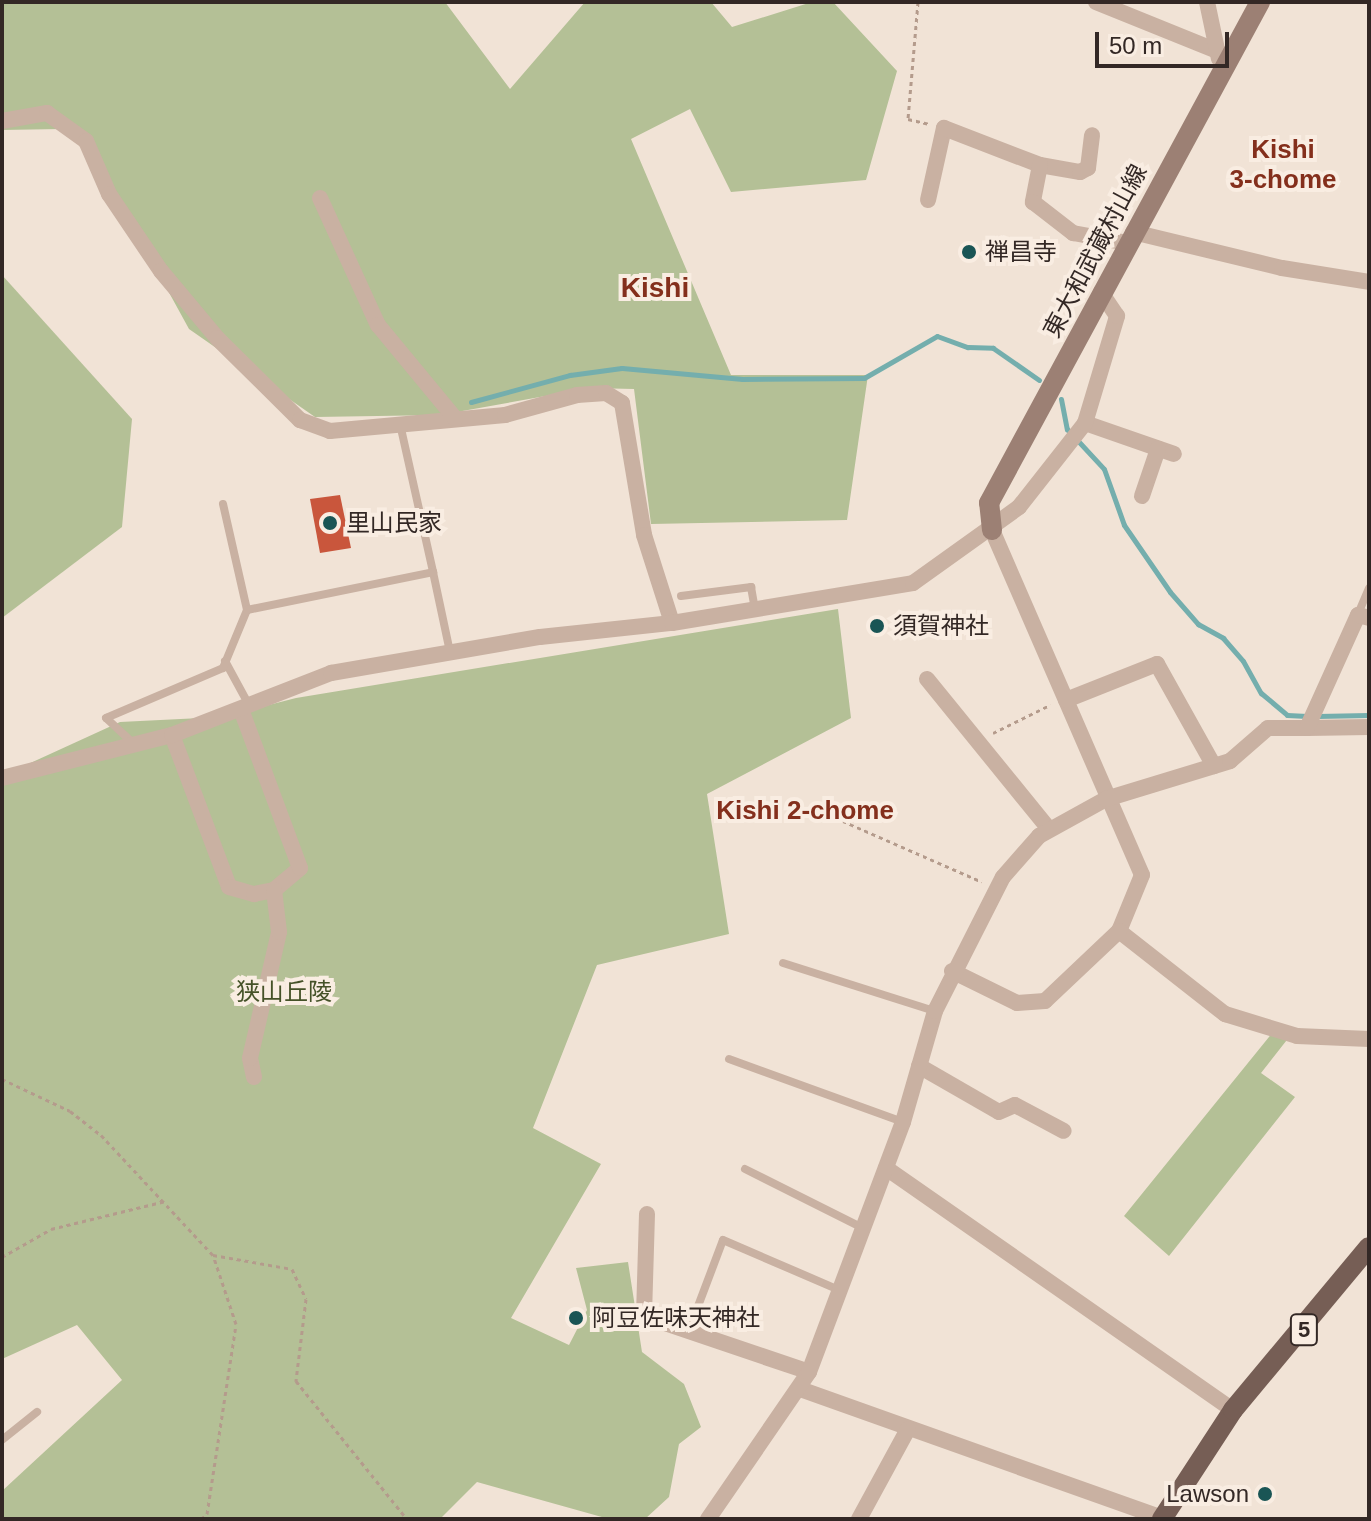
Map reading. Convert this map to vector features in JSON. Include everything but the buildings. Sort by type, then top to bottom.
[{"type":"main road","name":"5","points":[[1163,1519],[1233,1410],[1369,1247]]},
{"type":"street","points":[[1096,2],[1217,51]]},
{"type":"street","points":[[1207,2],[1222,72]]},
{"type":"street","name":"東大和武蔵村山線","points":[[992,530],[989,503],[1260,2]]},
{"type":"street","points":[[2,121],[47,113],[86,141],[109,194],[161,271],[217,338],[300,420],[330,431],[505,415],[577,395],[606,393],[622,403],[644,535],[672,623]]},
{"type":"street","points":[[928,200],[944,128],[1040,165],[1080,172],[1088,168],[1092,135]]},
{"type":"street","points":[[1040,165],[1033,202],[1073,233],[1131,238],[1369,282]]},
{"type":"street","points":[[320,198],[378,325],[455,418]]},
{"type":"street","points":[[2,778],[172,735],[246,710],[331,673],[450,652],[755,611],[913,583],[992,530],[1042,483],[1078,433],[1117,316],[1101,292]]},
{"type":"street","points":[[1078,433],[1166,451],[1142,496]]},
{"type":"street","points":[[952,971],[1017,1003],[1045,1001],[1119,931],[1142,875],[1106,799],[992,530]]},
{"type":"street","points":[[1311,719],[1363,617]]},
{"type":"street","points":[[1066,700],[1157,664],[1214,766]]},
{"type":"street","points":[[927,679],[976,744],[1049,829]]},
{"type":"street","points":[[172,735],[229,887],[254,894],[274,890],[300,868],[246,710]]},
{"type":"street","points":[[708,1519],[809,1372],[903,1122],[935,1011],[952,971],[997,888],[1049,829],[1106,799],[1230,761],[1268,728],[1311,719],[1369,727]]},
{"type":"street","points":[[254,1077],[250,1058],[279,932],[274,890]]},
{"type":"street","points":[[1119,931],[1225,1014],[1297,1036],[1369,1039]]},
{"type":"street","points":[[919,1066],[999,1112],[1015,1105],[1064,1131]]},
{"type":"street","points":[[886,1168],[1233,1410]]},
{"type":"street","points":[[647,1214],[644,1316],[809,1372]]},
{"type":"street","points":[[800,1389],[1163,1519]]},
{"type":"street","points":[[859,1519],[908,1429]]},
{"type":"lane","points":[[400,423],[450,652]]},
{"type":"lane","points":[[135,744],[106,718],[223,668],[247,610],[223,504]]},
{"type":"lane","points":[[247,610],[433,572]]},
{"type":"lane","points":[[681,596],[751,587],[755,611]]},
{"type":"lane","points":[[1363,617],[1369,588]]},
{"type":"lane","points":[[225,661],[246,710]]},
{"type":"lane","points":[[783,963],[935,1011]]},
{"type":"lane","points":[[729,1059],[903,1122]]},
{"type":"lane","points":[[745,1169],[864,1229]]},
{"type":"lane","points":[[689,1330],[723,1240],[839,1290]]},
{"type":"lane","points":[[2,1440],[37,1412]]},
{"type":"path","points":[[918,2],[908,119],[944,128]]},
{"type":"path","points":[[976,744],[1027,712],[1066,700]]},
{"type":"path","points":[[813,808],[997,888]]},
{"type":"path","points":[[2,1079],[70,1111],[166,1201],[213,1255],[236,1324],[207,1514],[201,1519]]},
{"type":"path","points":[[2,1257],[51,1229],[166,1201]]},
{"type":"path","points":[[213,1255],[292,1269],[306,1299],[296,1381],[407,1519]]},
{"type":"green space","points":[[2,2],[445,2],[510,89],[585,2],[711,2],[732,27],[812,2],[833,2],[897,71],[866,180],[731,192],[690,109],[631,139],[731,375],[868,375],[847,520],[651,524],[634,389],[590,388],[440,415],[315,417],[189,329],[86,141],[61,129],[2,130]]},
{"type":"green space","points":[[2,275],[132,419],[122,527],[2,618]]},
{"type":"green space","name":"狭山丘陵","points":[[838,609],[851,718],[707,794],[729,934],[597,965],[533,1128],[601,1164],[511,1318],[569,1345],[587,1310],[576,1268],[628,1262],[642,1352],[684,1384],[701,1427],[679,1444],[669,1497],[645,1519],[609,1519],[477,1482],[440,1519],[2,1519],[2,1491],[122,1380],[77,1325],[2,1359],[2,776],[120,722],[221,717],[296,698]]},
{"type":"green space","points":[[1273,1032],[1290,1036],[1261,1073],[1295,1097],[1169,1256],[1124,1216]]},
{"type":"waterway","points":[[471,402],[570,375],[622,368],[742,379],[864,378],[937,336],[968,347],[993,348],[1039,380]]},
{"type":"waterway","points":[[1061,399],[1067,429],[1104,469],[1124,525],[1170,592],[1198,624],[1223,638],[1243,661],[1261,693],[1287,715],[1307,716]]},
{"type":"waterway","points":[[1317,716],[1369,715]]},
{"type":"place","name":"禅昌寺","points":[[969,252]]},
{"type":"place","name":"里山民家","points":[[330,523]]},
{"type":"place","name":"須賀神社","points":[[877,626]]},
{"type":"place","name":"阿豆佐味天神社","points":[[576,1318]]},
{"type":"place","name":"Lawson","points":[[1265,1494]]},
{"type":"district","name":"Kishi 3-chome","points":[[1283,165]]},
{"type":"district","name":"Kishi","points":[[655,288]]},
{"type":"district","name":"Kishi 2-chome","points":[[805,811]]}]
